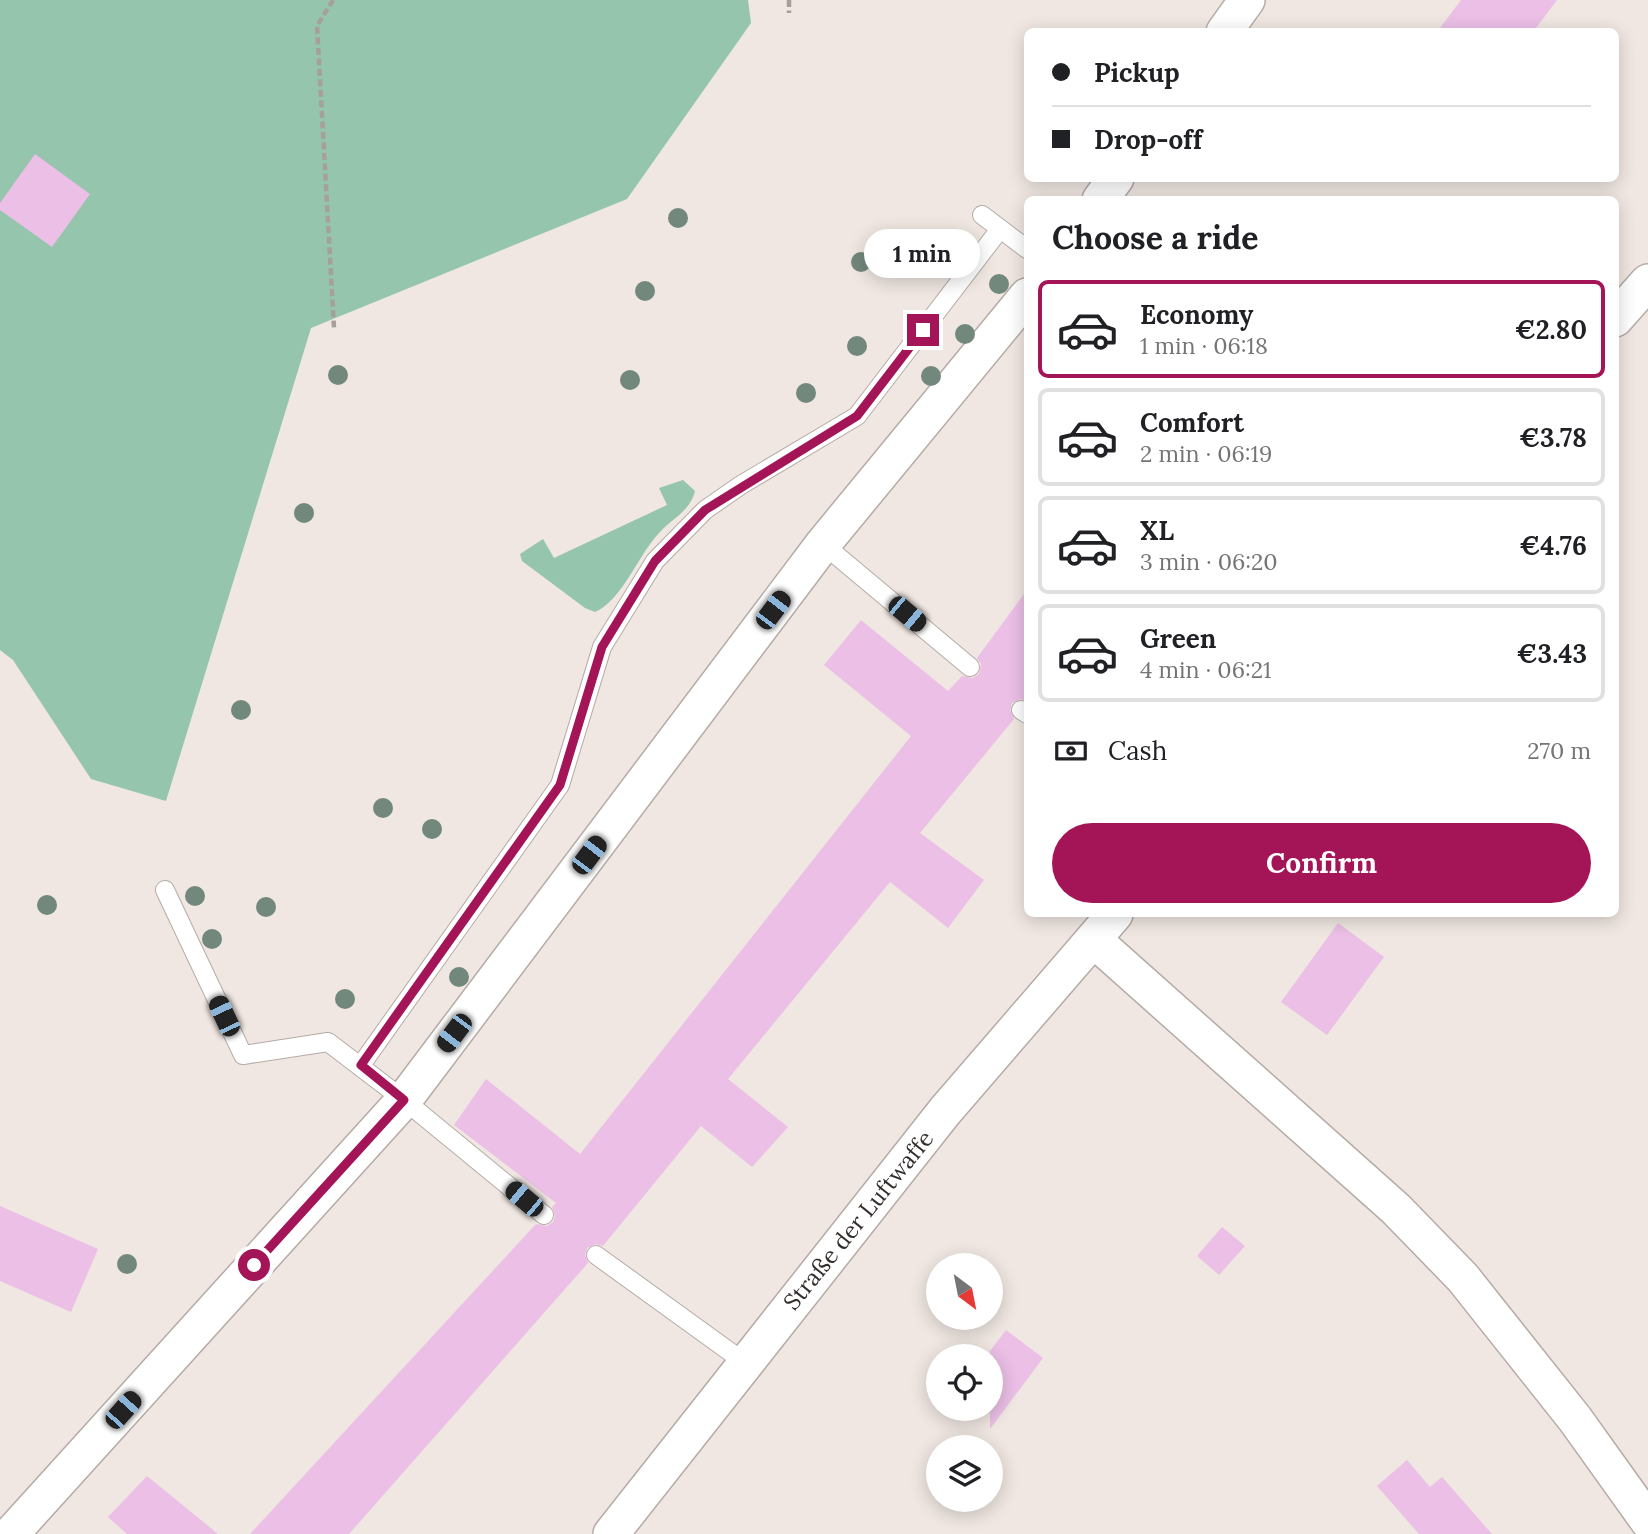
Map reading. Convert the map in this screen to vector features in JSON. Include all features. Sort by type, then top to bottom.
[{"type":"street","points":[[1227,28],[1247,0]]},
{"type":"street","points":[[1619,315],[1648,282]]},
{"type":"street","points":[[11,1534],[404,1100],[823,544],[1024,300]]},
{"type":"street","points":[[1104,927],[1463,1278],[1575,1419],[1648,1521]]},
{"type":"street","name":"Straße der Luftwaffe","points":[[611,1534],[744,1362],[945,1111],[1104,927]]},
{"type":"lane","points":[[982,215],[1024,247]]},
{"type":"lane","points":[[361,1065],[560,785],[602,647],[655,561],[705,510],[857,416],[1000,229]]},
{"type":"lane","points":[[823,544],[971,667]]},
{"type":"lane","points":[[165,890],[243,1055],[328,1042],[361,1065],[544,1215]]},
{"type":"lane","points":[[596,1255],[744,1362]]},
{"type":"path","points":[[333,0],[317,26],[334,328]]},
{"type":"path","points":[[789,0],[789,13]]},
{"type":"green space","points":[[0,0],[748,0],[751,23],[627,199],[311,328],[166,801],[91,779],[13,660],[0,650]]},
{"type":"green space","points":[[683,480],[695,491],[689,504],[652,541],[614,598],[595,612],[585,608],[522,561],[520,554],[543,539],[554,558],[667,505],[659,488]]},
{"type":"building","points":[[1461,0],[1557,0],[1536,28],[1440,28]]},
{"type":"building","points":[[35,154],[90,194],[52,247],[0,210],[0,203]]},
{"type":"building","points":[[1024,594],[1024,700],[1012,703],[1010,710],[1014,719],[920,833],[984,880],[948,928],[890,882],[728,1079],[788,1127],[752,1167],[701,1126],[603,1246],[596,1244],[587,1248],[585,1255],[588,1263],[349,1534],[250,1534],[536,1224],[547,1226],[553,1222],[555,1216],[552,1207],[556,1203],[454,1125],[486,1079],[580,1154],[911,736],[824,665],[861,620],[948,691],[962,676],[973,678],[979,674],[981,664],[977,658]]},
{"type":"building","points":[[1338,923],[1384,957],[1327,1035],[1281,1002]]},
{"type":"building","points":[[0,1206],[98,1249],[71,1312],[0,1281]]},
{"type":"building","points":[[1222,1227],[1245,1246],[1219,1275],[1197,1256]]},
{"type":"building","points":[[1006,1330],[1043,1358],[1003,1412],[1003,1344],[995,1344]]},
{"type":"building","points":[[1407,1460],[1430,1487],[1442,1477],[1492,1534],[1419,1534],[1377,1486]]},
{"type":"building","points":[[147,1476],[218,1534],[127,1534],[108,1517]]},
{"type":"route","points":[[254,1265],[404,1100],[361,1065],[560,785],[602,647],[655,561],[705,510],[741,485],[857,416],[923,330]]}]
